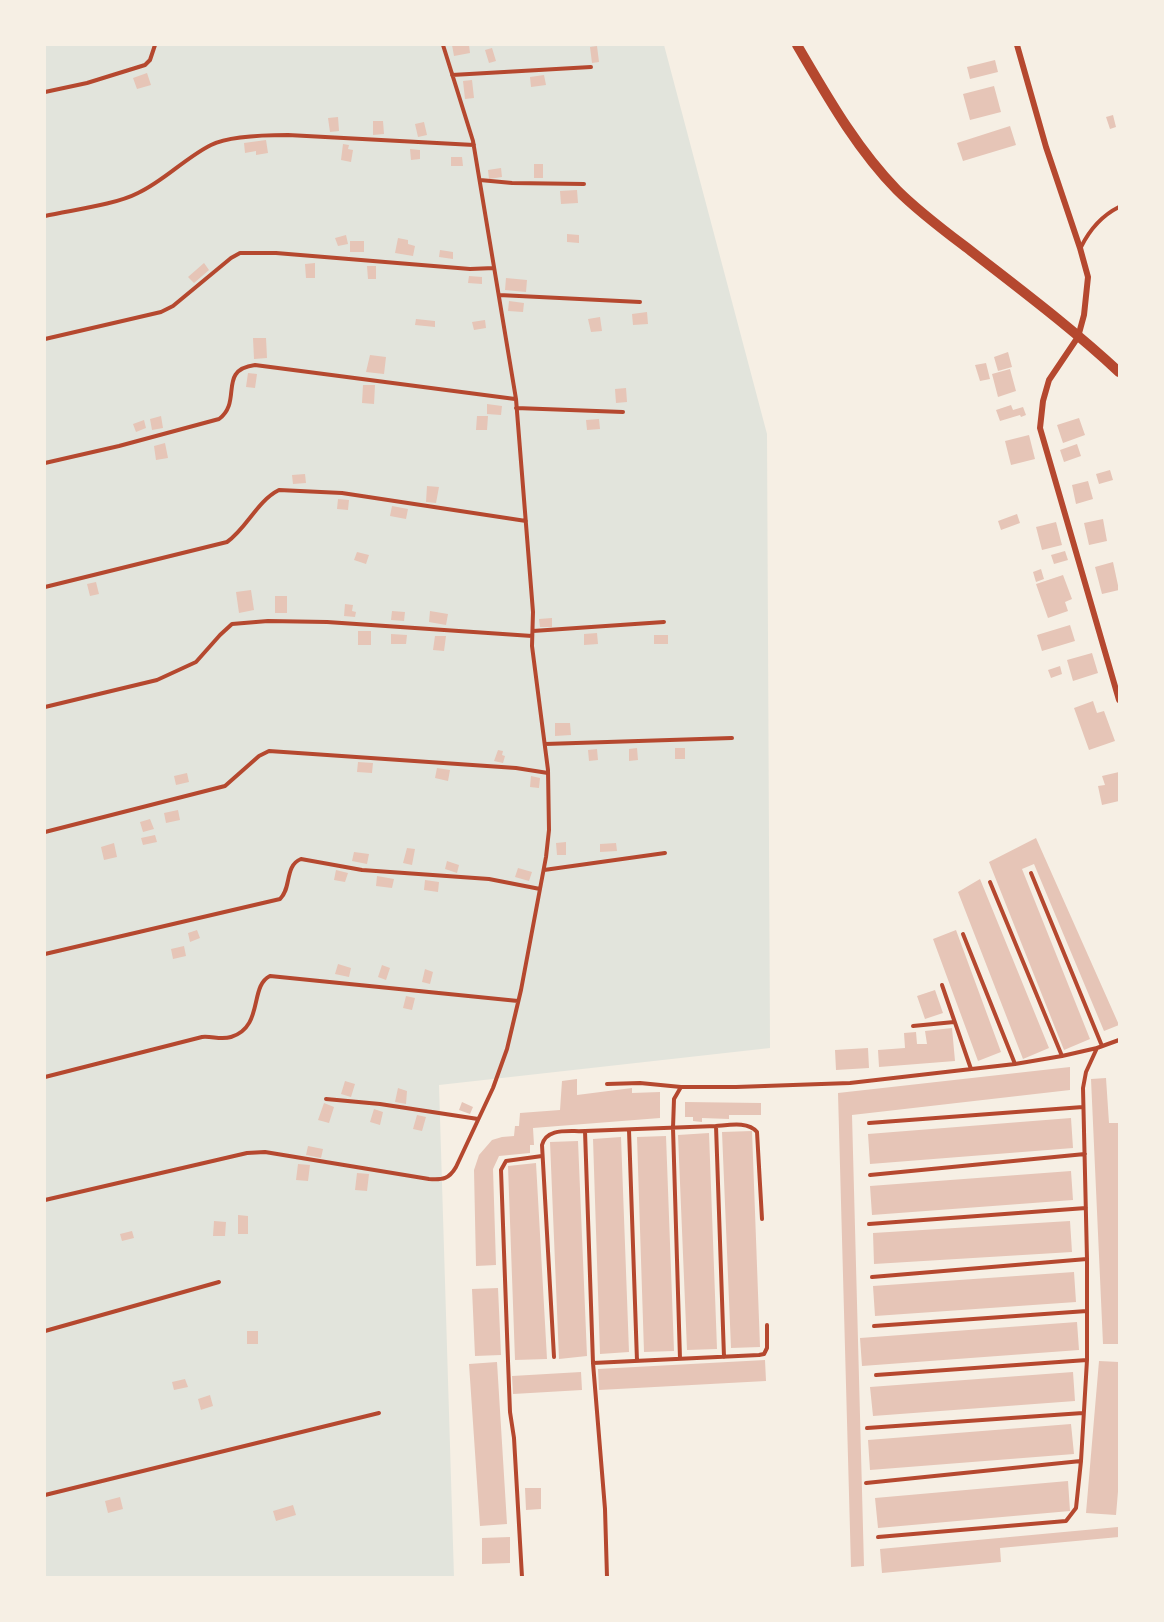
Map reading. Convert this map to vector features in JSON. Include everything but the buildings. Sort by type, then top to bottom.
[{"type":"main road","points":[[797,45],[821,87],[871,161],[898,192],[1119,372]]},
{"type":"street","points":[[1017,45],[1046,147],[1088,277],[1088,289],[1078,337],[1049,381],[1043,401],[1040,428],[1119,700]]},
{"type":"lane","points":[[45,92],[87,83],[145,65],[150,60],[156,45]]},
{"type":"lane","points":[[45,1200],[247,1153],[265,1152],[429,1179],[446,1179],[456,1167],[503,1064],[519,1001],[544,870],[549,830],[548,773],[532,634],[533,612],[516,399],[474,145],[443,45]]},
{"type":"lane","points":[[452,75],[591,68]]},
{"type":"lane","points":[[45,216],[139,193],[202,150],[219,142],[264,135],[288,135],[474,145]]},
{"type":"lane","points":[[480,180],[584,184]]},
{"type":"lane","points":[[1080,248],[1093,226],[1107,213],[1119,207]]},
{"type":"lane","points":[[45,339],[161,312],[173,306],[240,253],[276,253],[476,269],[494,268]]},
{"type":"lane","points":[[499,295],[640,302]]},
{"type":"lane","points":[[45,464],[219,419],[225,415],[231,403],[234,378],[239,369],[245,366],[255,365],[363,378],[516,399]]},
{"type":"lane","points":[[516,408],[623,412]]},
{"type":"lane","points":[[45,587],[227,542],[237,534],[271,495],[279,490],[342,493],[526,521]]},
{"type":"lane","points":[[45,707],[157,680],[183,669],[202,656],[232,624],[268,621],[327,622],[532,634],[664,622]]},
{"type":"lane","points":[[545,744],[732,738]]},
{"type":"lane","points":[[45,832],[225,786],[259,756],[269,751],[516,768],[548,773]]},
{"type":"lane","points":[[544,870],[665,853]]},
{"type":"lane","points":[[45,954],[280,899],[287,887],[291,867],[301,859],[362,870],[489,879],[540,889]]},
{"type":"lane","points":[[878,1538],[1066,1521],[1076,1508],[1082,1461],[1087,1360],[1084,1080],[1100,1047],[1031,873]]},
{"type":"lane","points":[[990,882],[1062,1056]]},
{"type":"lane","points":[[963,934],[1015,1064]]},
{"type":"lane","points":[[45,1077],[202,1037],[220,1039],[236,1035],[249,1024],[263,981],[270,976],[519,1001]]},
{"type":"lane","points":[[942,985],[971,1069]]},
{"type":"lane","points":[[913,1026],[954,1022]]},
{"type":"lane","points":[[607,1084],[736,1087],[850,1083],[1015,1064],[1062,1056],[1119,1040]]},
{"type":"lane","points":[[680,1359],[673,1128],[674,1099],[681,1087]]},
{"type":"lane","points":[[326,1099],[380,1104],[478,1119]]},
{"type":"lane","points":[[869,1123],[1083,1107]]},
{"type":"lane","points":[[554,1357],[542,1156],[543,1141],[547,1134],[747,1125],[756,1129],[757,1132],[762,1219]]},
{"type":"lane","points":[[716,1126],[724,1357]]},
{"type":"lane","points":[[629,1130],[637,1361]]},
{"type":"lane","points":[[585,1131],[593,1363],[605,1509],[607,1577]]},
{"type":"lane","points":[[870,1174],[1085,1154]]},
{"type":"lane","points":[[522,1577],[514,1438],[510,1412],[501,1170],[506,1161],[542,1156]]},
{"type":"lane","points":[[869,1224],[1086,1208]]},
{"type":"lane","points":[[872,1277],[1087,1258]]},
{"type":"lane","points":[[45,1331],[219,1282]]},
{"type":"lane","points":[[874,1326],[1087,1311]]},
{"type":"lane","points":[[593,1363],[764,1354],[767,1348],[767,1325]]},
{"type":"lane","points":[[876,1375],[1087,1360]]},
{"type":"lane","points":[[45,1495],[379,1413]]},
{"type":"lane","points":[[867,1428],[1083,1413]]},
{"type":"lane","points":[[866,1483],[1082,1461]]},
{"type":"shaded area","points":[[45,45],[664,45],[767,434],[770,1048],[439,1085],[454,1577],[45,1577]]}]
